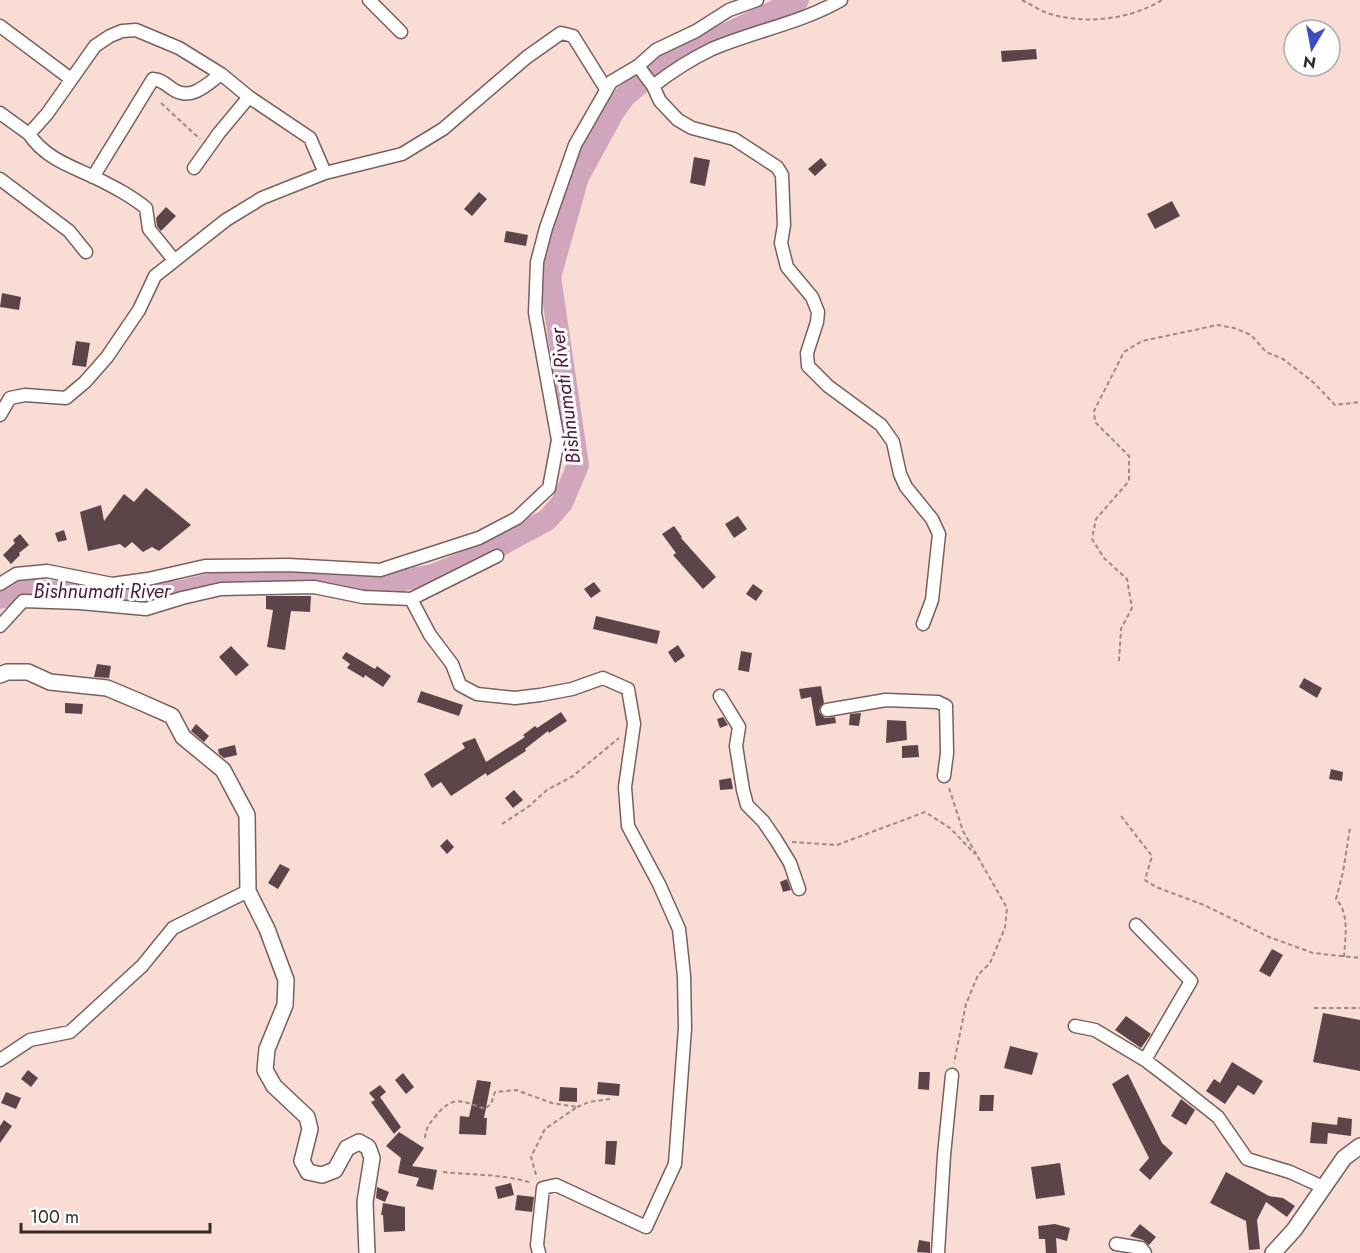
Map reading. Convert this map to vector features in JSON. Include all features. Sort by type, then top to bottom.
[{"type":"street","points":[[369,0],[400,32]]},
{"type":"street","points":[[0,584],[16,574],[47,571],[112,584],[148,579],[205,566],[288,565],[380,570],[479,538],[517,518],[549,488],[558,440],[535,313],[537,262],[546,228],[575,145],[611,82],[640,70],[656,50],[696,31],[729,10],[757,0]]},
{"type":"street","points":[[653,86],[711,50],[842,0]]},
{"type":"street","points":[[0,26],[71,79]]},
{"type":"street","points":[[29,134],[47,114],[95,46],[122,31],[136,30],[179,48],[221,74],[249,97],[310,138],[325,173]]},
{"type":"street","points":[[0,415],[10,398],[25,395],[66,398],[85,382],[107,357],[139,310],[155,276],[226,220],[262,198],[325,173],[402,154],[443,129],[527,57],[561,33],[573,36],[606,89]]},
{"type":"street","points":[[640,70],[653,86],[660,101],[678,120],[692,128],[734,139],[777,167],[782,175],[784,225],[781,243],[787,267],[812,297],[818,312],[807,353],[808,366],[828,386],[881,425],[893,442],[900,474],[906,487],[932,519],[939,534],[932,600],[923,624]]},
{"type":"street","points":[[93,177],[153,79],[162,80],[176,91],[189,95],[196,93],[221,74]]},
{"type":"street","points":[[194,168],[249,97]]},
{"type":"street","points":[[0,113],[29,134],[35,143],[48,154],[69,167],[129,195],[146,207],[149,229],[174,260]]},
{"type":"street","points":[[0,178],[69,231],[86,252]]},
{"type":"street","points":[[0,626],[23,601],[146,609],[221,589],[314,587],[363,597],[411,599],[497,556]]},
{"type":"street","points":[[411,599],[430,635],[452,664],[460,685],[477,694],[515,698],[540,695],[572,689],[603,678],[628,689],[634,724],[626,787],[628,826],[659,884],[679,929],[684,976],[685,1028],[675,1164],[646,1227],[556,1185],[543,1188],[538,1253]]},
{"type":"street","points":[[0,675],[7,672],[28,672],[50,682],[107,688],[172,716],[183,737],[223,770],[247,815],[248,891],[267,929],[286,981],[285,1005],[267,1049],[265,1070],[274,1086],[307,1117],[310,1129],[303,1161],[308,1172],[321,1175],[335,1170],[347,1148],[359,1142],[368,1147],[372,1158],[365,1202],[367,1253]]},
{"type":"street","points":[[720,696],[739,727],[736,746],[747,805],[763,821],[776,840],[790,863],[799,890]]},
{"type":"street","points":[[827,710],[886,700],[938,702],[946,706],[947,753],[944,776]]},
{"type":"street","points":[[0,1060],[30,1040],[70,1032],[142,966],[173,928],[248,891]]},
{"type":"street","points":[[1136,925],[1191,981],[1145,1060]]},
{"type":"street","points":[[1075,1026],[1095,1030],[1145,1060],[1218,1117],[1247,1160],[1290,1173],[1323,1187]]},
{"type":"street","points":[[938,1253],[952,1075]]},
{"type":"street","points":[[1273,1253],[1294,1230],[1344,1158],[1360,1146]]},
{"type":"street","points":[[1116,1244],[1141,1248],[1145,1253]]},
{"type":"path","points":[[1022,0],[1047,13],[1086,20],[1127,15],[1162,0]]},
{"type":"path","points":[[161,103],[209,147]]},
{"type":"path","points":[[1119,661],[1121,629],[1132,608],[1127,579],[1104,558],[1092,539],[1096,519],[1130,481],[1129,456],[1095,422],[1094,411],[1124,352],[1142,341],[1167,335],[1218,325],[1234,328],[1251,335],[1266,352],[1283,359],[1313,382],[1335,405],[1360,402]]},
{"type":"path","points":[[502,825],[547,790],[573,776],[634,724]]},
{"type":"path","points":[[944,776],[963,831],[1007,908],[1005,928],[990,963],[978,975],[966,1004],[952,1075]]},
{"type":"path","points":[[776,840],[837,845],[925,812],[950,828],[977,855]]},
{"type":"path","points":[[1121,816],[1152,856],[1145,880],[1156,887],[1204,905],[1269,937],[1313,953],[1360,958]]},
{"type":"path","points":[[1344,957],[1346,922],[1343,906],[1336,899],[1350,828]]},
{"type":"path","points":[[1314,1008],[1360,1008]]},
{"type":"path","points":[[425,1138],[426,1127],[445,1104],[453,1101],[485,1108],[491,1104],[495,1092],[516,1090],[552,1103],[577,1107]]},
{"type":"path","points":[[543,1188],[534,1173],[531,1157],[545,1129],[577,1107],[589,1102],[610,1099]]},
{"type":"path","points":[[443,1172],[502,1176],[530,1182],[543,1188]]},
{"type":"building","points":[[1036,49],[1037,59],[1002,62],[1001,51]]},
{"type":"building","points":[[694,157],[710,160],[705,186],[690,183]]},
{"type":"building","points":[[821,158],[827,165],[815,176],[808,169]]},
{"type":"building","points":[[479,192],[487,199],[472,216],[464,209]]},
{"type":"building","points":[[1172,201],[1180,216],[1155,229],[1147,214]]},
{"type":"building","points":[[166,207],[176,216],[161,231],[157,226],[156,218]]},
{"type":"building","points":[[506,231],[528,235],[526,246],[504,242]]},
{"type":"building","points":[[2,293],[21,297],[19,310],[0,307]]},
{"type":"building","points":[[76,341],[90,343],[86,367],[72,365]]},
{"type":"building","points":[[146,488],[191,525],[159,551],[152,547],[143,552],[132,542],[125,548],[120,544],[88,551],[80,512],[101,505],[104,521],[124,494],[134,502]]},
{"type":"building","points":[[738,516],[747,529],[734,538],[725,524]]},
{"type":"building","points":[[674,526],[681,538],[716,577],[703,589],[673,555],[676,553],[662,534]]},
{"type":"building","points":[[64,530],[67,540],[58,542],[55,533]]},
{"type":"building","points":[[20,534],[29,545],[11,564],[3,555]]},
{"type":"building","points":[[594,582],[601,591],[591,598],[584,589]]},
{"type":"building","points":[[753,584],[763,591],[756,601],[746,594]]},
{"type":"building","points":[[266,596],[311,596],[310,612],[291,611],[285,650],[267,647],[273,610],[266,609]]},
{"type":"building","points":[[596,616],[660,631],[657,644],[593,629]]},
{"type":"building","points":[[678,645],[685,656],[675,663],[668,652]]},
{"type":"building","points":[[231,646],[249,665],[236,676],[219,657]]},
{"type":"building","points":[[741,651],[752,653],[749,672],[738,670]]},
{"type":"building","points":[[346,652],[375,669],[377,666],[391,676],[383,687],[365,675],[364,678],[347,668],[350,664],[342,658]]},
{"type":"building","points":[[97,664],[111,666],[109,678],[94,677]]},
{"type":"building","points":[[1304,678],[1322,688],[1317,698],[1299,687]]},
{"type":"building","points":[[821,686],[824,703],[819,712],[825,718],[835,717],[836,723],[816,726],[811,697],[801,699],[799,689]]},
{"type":"building","points":[[421,691],[463,705],[459,716],[417,702]]},
{"type":"building","points":[[65,703],[83,704],[82,714],[65,713]]},
{"type":"building","points":[[561,712],[567,721],[549,733],[548,731],[525,749],[526,751],[451,796],[441,782],[432,788],[424,774],[465,748],[462,743],[475,738],[486,762],[525,737],[523,735],[535,726],[537,728]]},
{"type":"building","points":[[861,713],[859,726],[849,725],[850,714]]},
{"type":"building","points":[[723,717],[728,725],[720,728],[717,719]]},
{"type":"building","points":[[887,720],[906,721],[907,740],[886,743]]},
{"type":"building","points":[[196,724],[209,736],[204,742],[191,731]]},
{"type":"building","points":[[235,745],[237,755],[224,758],[219,754],[218,749]]},
{"type":"building","points":[[918,745],[919,757],[902,758],[902,746]]},
{"type":"building","points":[[1331,769],[1343,772],[1342,781],[1329,779]]},
{"type":"building","points":[[731,778],[733,789],[720,790],[719,780]]},
{"type":"building","points":[[514,790],[523,800],[513,808],[505,798]]},
{"type":"building","points":[[447,839],[454,847],[447,854],[440,846]]},
{"type":"building","points":[[280,864],[290,869],[278,889],[268,883]]},
{"type":"building","points":[[787,879],[791,890],[783,892],[780,882]]},
{"type":"building","points":[[1272,949],[1283,955],[1270,977],[1259,971]]},
{"type":"building","points":[[1323,1013],[1360,1020],[1360,1071],[1313,1062]]},
{"type":"building","points":[[1126,1016],[1151,1034],[1141,1048],[1115,1030]]},
{"type":"building","points":[[1010,1046],[1038,1053],[1032,1075],[1004,1068]]},
{"type":"building","points":[[1232,1062],[1263,1081],[1254,1095],[1238,1085],[1225,1104],[1206,1091],[1214,1079],[1220,1083]]},
{"type":"building","points":[[28,1070],[38,1078],[31,1087],[21,1079]]},
{"type":"building","points":[[919,1072],[930,1072],[929,1090],[918,1089]]},
{"type":"building","points":[[403,1073],[414,1087],[406,1094],[395,1080]]},
{"type":"building","points":[[1128,1074],[1162,1143],[1173,1153],[1150,1180],[1139,1170],[1149,1158],[1112,1084]]},
{"type":"building","points":[[477,1080],[491,1082],[484,1118],[487,1118],[486,1135],[459,1134],[460,1116],[469,1117]]},
{"type":"building","points":[[598,1082],[620,1084],[619,1096],[597,1094]]},
{"type":"building","points":[[380,1085],[386,1092],[380,1097],[401,1127],[394,1134],[371,1102],[375,1100],[369,1093]]},
{"type":"building","points":[[560,1087],[577,1088],[577,1102],[559,1101]]},
{"type":"building","points":[[6,1092],[21,1098],[16,1109],[1,1103]]},
{"type":"building","points":[[980,1095],[994,1095],[993,1111],[979,1111]]},
{"type":"building","points":[[1181,1099],[1195,1110],[1186,1125],[1171,1116]]},
{"type":"building","points":[[1338,1117],[1352,1119],[1351,1136],[1328,1133],[1327,1144],[1310,1143],[1312,1122],[1337,1125]]},
{"type":"building","points":[[4,1120],[12,1126],[0,1143],[0,1126]]},
{"type":"building","points":[[399,1132],[424,1148],[412,1166],[437,1170],[433,1190],[416,1186],[419,1178],[398,1173],[401,1158],[386,1146]]},
{"type":"building","points":[[606,1141],[617,1141],[615,1165],[605,1164]]},
{"type":"building","points":[[1060,1163],[1065,1195],[1036,1199],[1031,1167]]},
{"type":"building","points":[[1226,1172],[1269,1196],[1283,1198],[1295,1206],[1287,1217],[1266,1202],[1257,1220],[1260,1249],[1249,1250],[1246,1221],[1210,1203]]},
{"type":"building","points":[[511,1183],[514,1195],[498,1199],[495,1187]]},
{"type":"building","points":[[377,1187],[389,1192],[385,1202],[376,1198]]},
{"type":"building","points":[[517,1195],[534,1197],[532,1212],[515,1210]]},
{"type":"building","points":[[383,1203],[405,1207],[405,1231],[384,1232],[383,1215],[381,1215]]},
{"type":"building","points":[[1055,1224],[1070,1228],[1067,1241],[1056,1238],[1057,1253],[1046,1253],[1045,1239],[1039,1239],[1038,1226]]},
{"type":"building","points":[[1140,1224],[1156,1237],[1149,1245],[1143,1240],[1130,1236]]},
{"type":"building","points":[[919,1240],[930,1242],[930,1253],[917,1252]]},
{"type":"waterway","name":"Bishnumati River","points":[[0,598],[27,590],[143,595],[182,591],[240,577],[322,576],[392,582],[433,575],[482,555],[547,520],[562,503],[578,465],[550,277],[578,177],[613,113],[625,96],[663,64],[798,0]]}]
